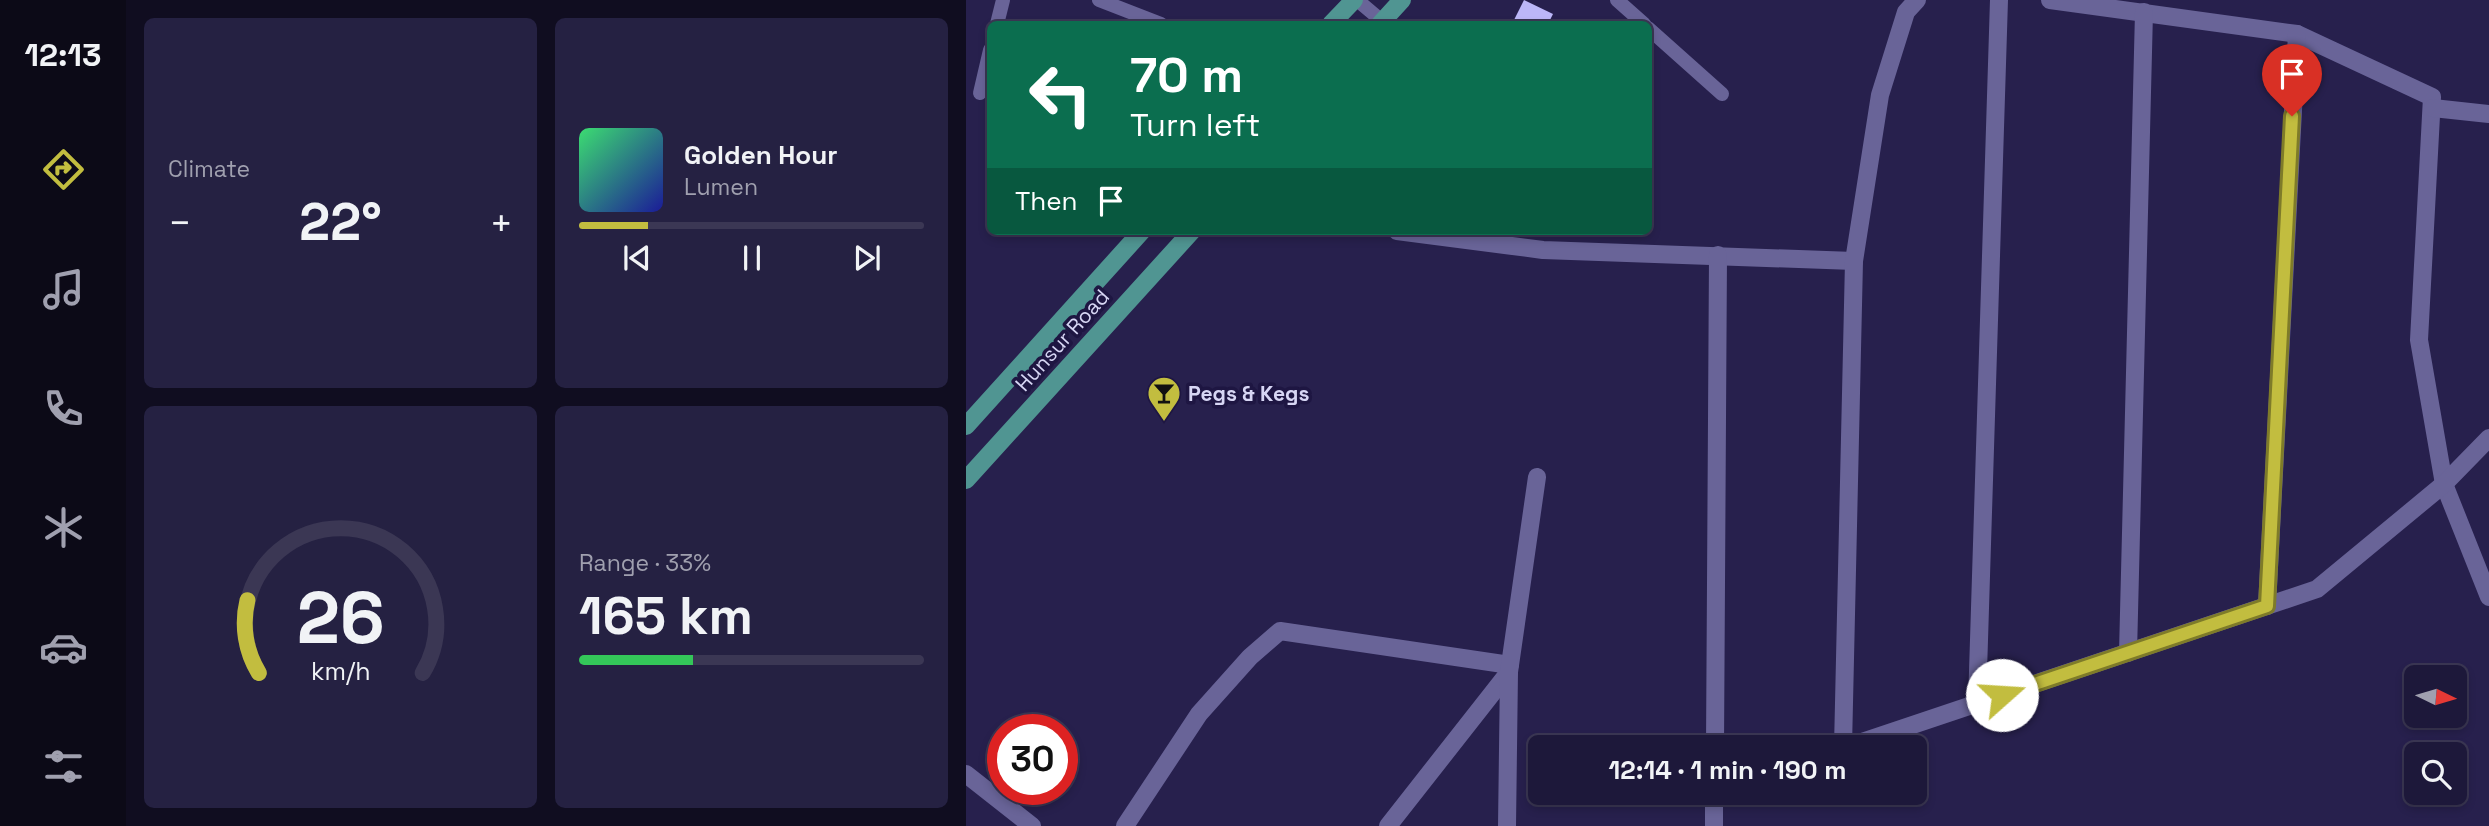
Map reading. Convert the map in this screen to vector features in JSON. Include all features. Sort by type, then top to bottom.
[{"type":"main road","points":[[1334,21],[1355,0]]},
{"type":"main road","points":[[1383,21],[1402,0]]},
{"type":"main road","points":[[966,426],[1138,235]]},
{"type":"main road","name":"Hunsur Road","points":[[966,480],[1188,235]]},
{"type":"street","points":[[1845,735],[1854,261],[1881,95],[1906,12],[1917,0]]},
{"type":"street","points":[[1977,704],[1998,0]]},
{"type":"street","points":[[2050,0],[2297,34],[2432,97],[2419,340],[2444,484],[2488,589]]},
{"type":"street","points":[[2128,653],[2144,12]]},
{"type":"street","points":[[2267,606],[2297,34]]},
{"type":"street","points":[[2433,108],[2489,114]]},
{"type":"street","points":[[1428,235],[1543,250],[1854,261]]},
{"type":"street","points":[[1715,735],[1718,255]]},
{"type":"street","points":[[1882,735],[2317,589],[2444,484],[2489,438]]},
{"type":"street","points":[[1507,826],[1509,668],[1537,477]]},
{"type":"street","points":[[1125,826],[1199,714],[1250,657],[1280,631],[1509,668]]},
{"type":"street","points":[[1388,826],[1509,668]]},
{"type":"street","points":[[966,774],[1032,826]]},
{"type":"street","points":[[1714,805],[1714,826]]},
{"type":"lane","points":[[998,21],[1003,0]]},
{"type":"lane","points":[[1099,0],[1150,21]]},
{"type":"lane","points":[[1355,0],[1379,21]]},
{"type":"lane","points":[[1617,0],[1641,21]]},
{"type":"lane","points":[[1652,32],[1722,94]]},
{"type":"lane","points":[[980,93],[987,63]]},
{"type":"building","points":[[1524,0],[1553,14],[1550,21],[1514,21]]},
{"type":"place","name":"Pegs & Kegs","points":[[1164,423]]},
{"type":"route","points":[[2002,695],[2267,606],[2292,116]]}]
